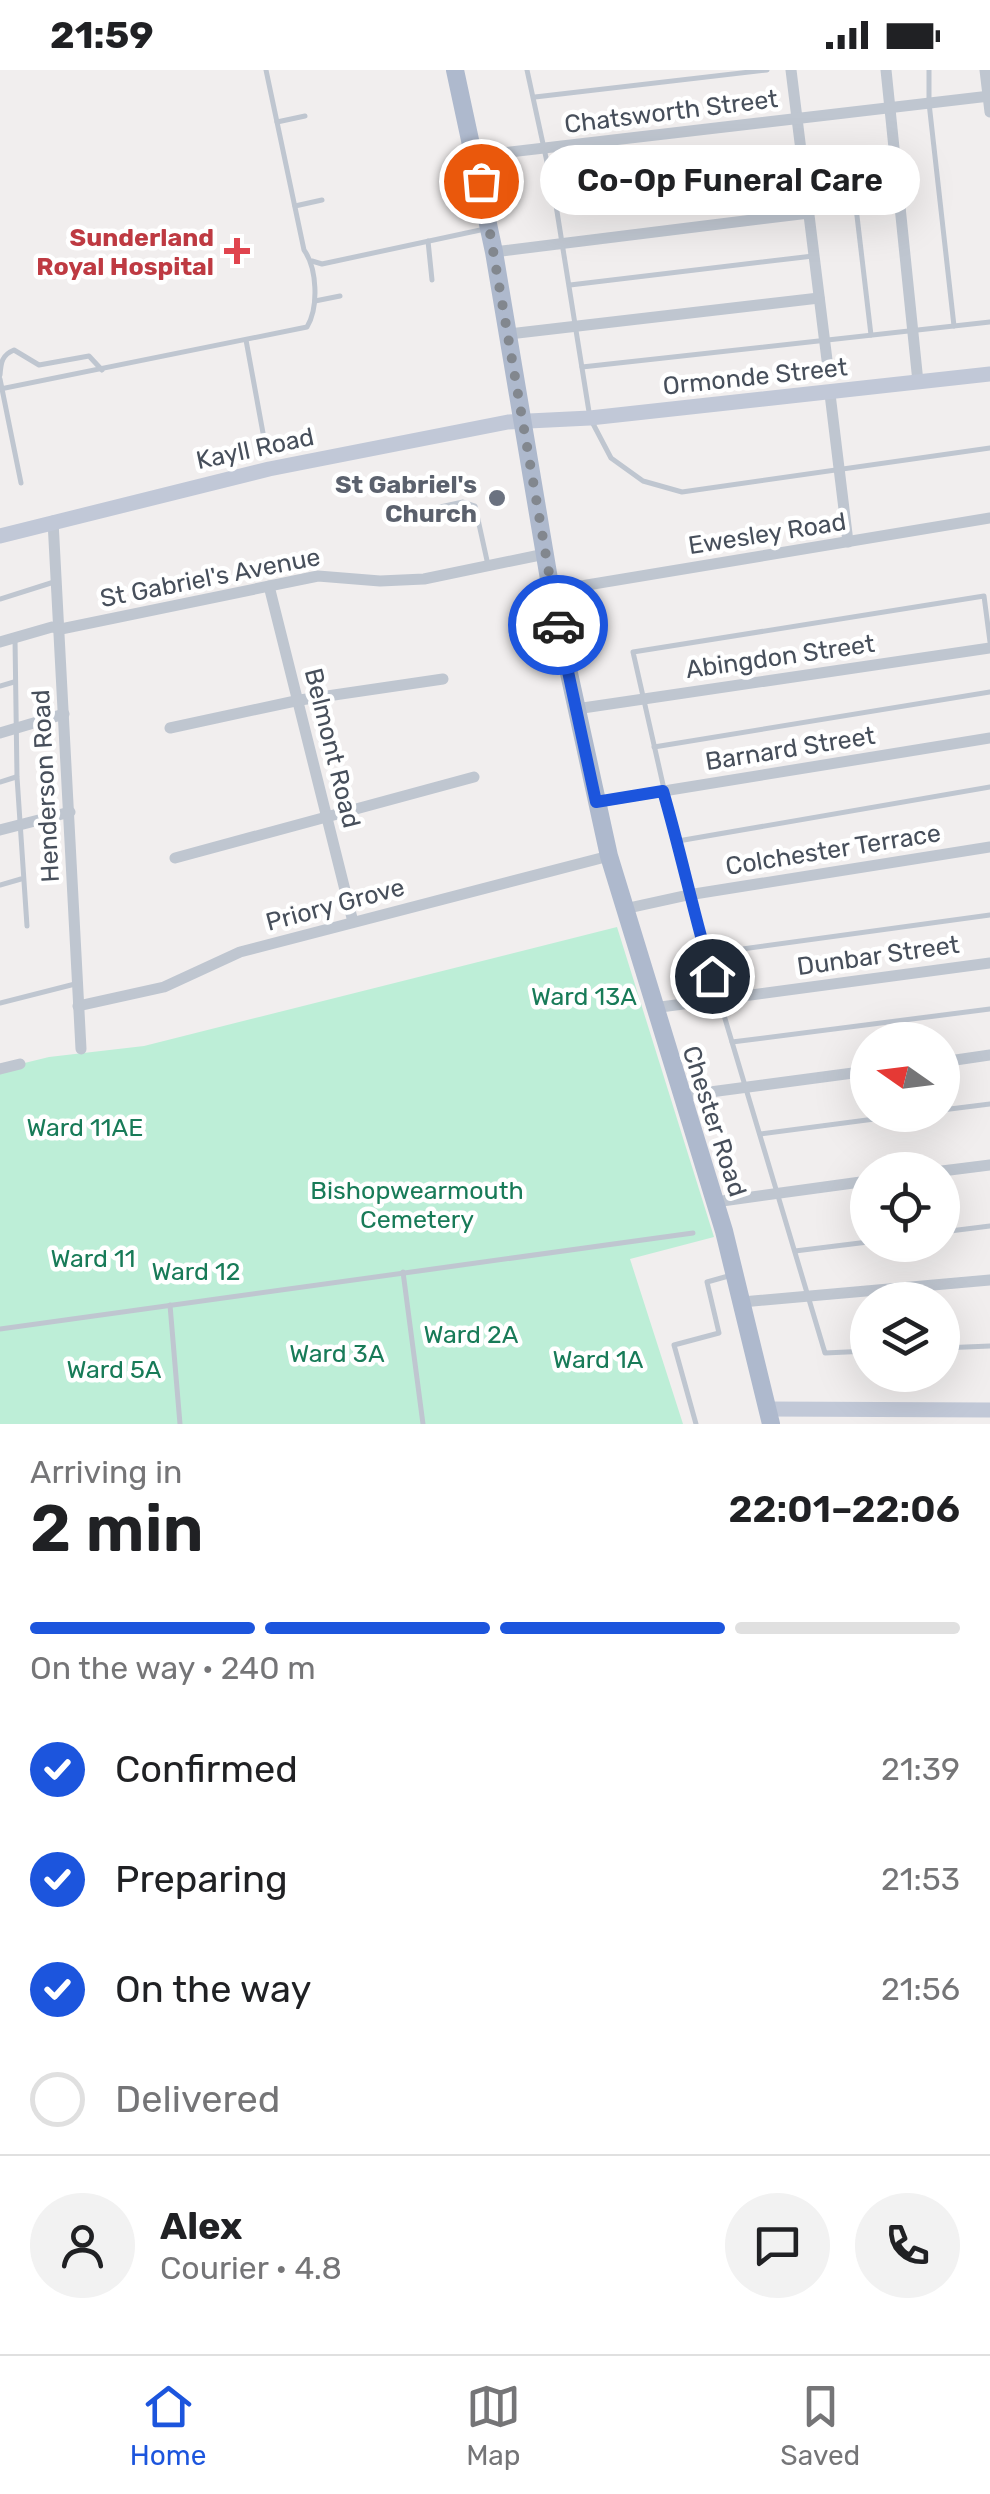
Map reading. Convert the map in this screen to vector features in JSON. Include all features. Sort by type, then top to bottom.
[{"type":"main road","name":"Chester Road","points":[[455,70],[490,228],[551,591],[608,856],[715,1202],[769,1416]]},
{"type":"street","points":[[791,70],[828,368]]},
{"type":"street","points":[[886,70],[918,382]]},
{"type":"street","points":[[985,70],[990,112]]},
{"type":"street","name":"Chatsworth Street","points":[[476,156],[989,96]]},
{"type":"street","points":[[494,252],[809,213]]},
{"type":"street","points":[[508,334],[819,298]]},
{"type":"street","name":"Ormonde Street","points":[[524,420],[590,418],[990,374]]},
{"type":"street","points":[[830,394],[848,542]]},
{"type":"street","name":"Kayll Road","points":[[0,536],[269,470],[524,420]]},
{"type":"street","name":"Ewesley Road","points":[[551,591],[990,518]]},
{"type":"street","name":"Henderson Road","points":[[53,521],[81,1049]]},
{"type":"street","name":"St Gabriel's Avenue","points":[[0,642],[52,627],[61,629],[318,576],[424,580],[545,554]]},
{"type":"street","name":"Belmont Road","points":[[269,586],[353,922]]},
{"type":"street","name":"Abingdon Street","points":[[576,709],[990,645]]},
{"type":"street","points":[[170,728],[300,700],[443,679]]},
{"type":"street","points":[[0,733],[64,714]]},
{"type":"street","name":"Barnard Street","points":[[596,802],[990,738]]},
{"type":"street","points":[[176,858],[474,777]]},
{"type":"street","points":[[0,830],[70,812]]},
{"type":"street","name":"Colchester Terrace","points":[[624,908],[688,894],[990,847]]},
{"type":"street","name":"Priory Grove","points":[[78,1006],[144,993],[240,952],[608,856]]},
{"type":"street","name":"Dunbar Street","points":[[653,1008],[990,963]]},
{"type":"street","points":[[960,1059],[990,1055]]},
{"type":"street","points":[[0,1069],[20,1064]]},
{"type":"street","points":[[680,1096],[850,1074]]},
{"type":"street","points":[[960,1169],[990,1165]]},
{"type":"street","points":[[715,1202],[850,1183]]},
{"type":"street","points":[[742,1302],[990,1280]]},
{"type":"street","points":[[769,1416],[990,1410]]},
{"type":"lane","points":[[0,388],[307,327],[316,300],[312,261],[304,250],[266,70]]},
{"type":"lane","points":[[527,70],[555,199],[590,418],[611,458],[643,481],[682,492],[990,448]]},
{"type":"lane","points":[[534,97],[767,70]]},
{"type":"lane","points":[[929,70],[929,103],[954,326]]},
{"type":"lane","points":[[277,122],[306,116]]},
{"type":"lane","points":[[555,199],[895,161]]},
{"type":"lane","points":[[851,165],[871,335]]},
{"type":"lane","points":[[295,206],[322,200]]},
{"type":"lane","points":[[312,261],[322,264],[490,228]]},
{"type":"lane","points":[[428,241],[432,280]]},
{"type":"lane","points":[[570,284],[813,256]]},
{"type":"lane","points":[[316,300],[340,296]]},
{"type":"lane","points":[[582,367],[990,322]]},
{"type":"lane","points":[[246,340],[263,433]]},
{"type":"lane","points":[[21,483],[0,388],[6,353],[14,350],[39,364],[89,356],[102,370]]},
{"type":"lane","points":[[431,510],[464,502],[475,506],[488,566]]},
{"type":"lane","points":[[0,599],[56,581]]},
{"type":"lane","points":[[850,1352],[825,1353],[688,894],[633,652],[984,596],[990,645]]},
{"type":"lane","points":[[14,638],[17,776],[27,926]]},
{"type":"lane","points":[[0,686],[14,682]]},
{"type":"lane","points":[[654,747],[990,692]]},
{"type":"lane","points":[[0,782],[17,776]]},
{"type":"lane","points":[[678,841],[990,787]]},
{"type":"lane","points":[[0,885],[22,879]]},
{"type":"lane","points":[[706,954],[990,915]]},
{"type":"lane","points":[[0,1002],[76,984]]},
{"type":"lane","points":[[732,1042],[990,1010]]},
{"type":"lane","points":[[960,1108],[990,1104]]},
{"type":"lane","points":[[760,1134],[850,1122]]},
{"type":"lane","points":[[960,1230],[990,1226]]},
{"type":"lane","points":[[0,1329],[693,1233]]},
{"type":"lane","points":[[794,1251],[850,1244]]},
{"type":"lane","points":[[404,1272],[423,1424]]},
{"type":"lane","points":[[696,1424],[674,1345],[719,1333],[708,1282],[735,1274]]},
{"type":"lane","points":[[170,1305],[180,1424]]},
{"type":"lane","points":[[960,1347],[990,1346]]},
{"type":"green space","name":"Bishopwearmouth Cemetery","points":[[617,927],[714,1237],[630,1259],[683,1424],[0,1424],[0,1069],[49,1057],[144,1046]]},
{"type":"way so far","points":[[481,181],[558,625]]},
{"type":"place","name":"Co-Op Funeral Care","points":[[481,181]]},
{"type":"place","name":"Sunderland Royal Hospital","points":[[237,251]]},
{"type":"place","name":"St Gabriel's Church","points":[[497,498]]},
{"type":"route","points":[[558,625],[596,802],[663,791],[712,976]]},
{"type":"park label","name":"Ward 13A","points":[[584,996]]},
{"type":"park label","name":"Ward 11AE","points":[[85,1127]]},
{"type":"park label","name":"Ward 11","points":[[93,1258]]},
{"type":"park label","name":"Ward 12","points":[[196,1271]]},
{"type":"park label","name":"Ward 2A","points":[[471,1334]]},
{"type":"park label","name":"Ward 3A","points":[[337,1353]]},
{"type":"park label","name":"Ward 1A","points":[[598,1359]]},
{"type":"park label","name":"Ward 5A","points":[[114,1369]]}]
